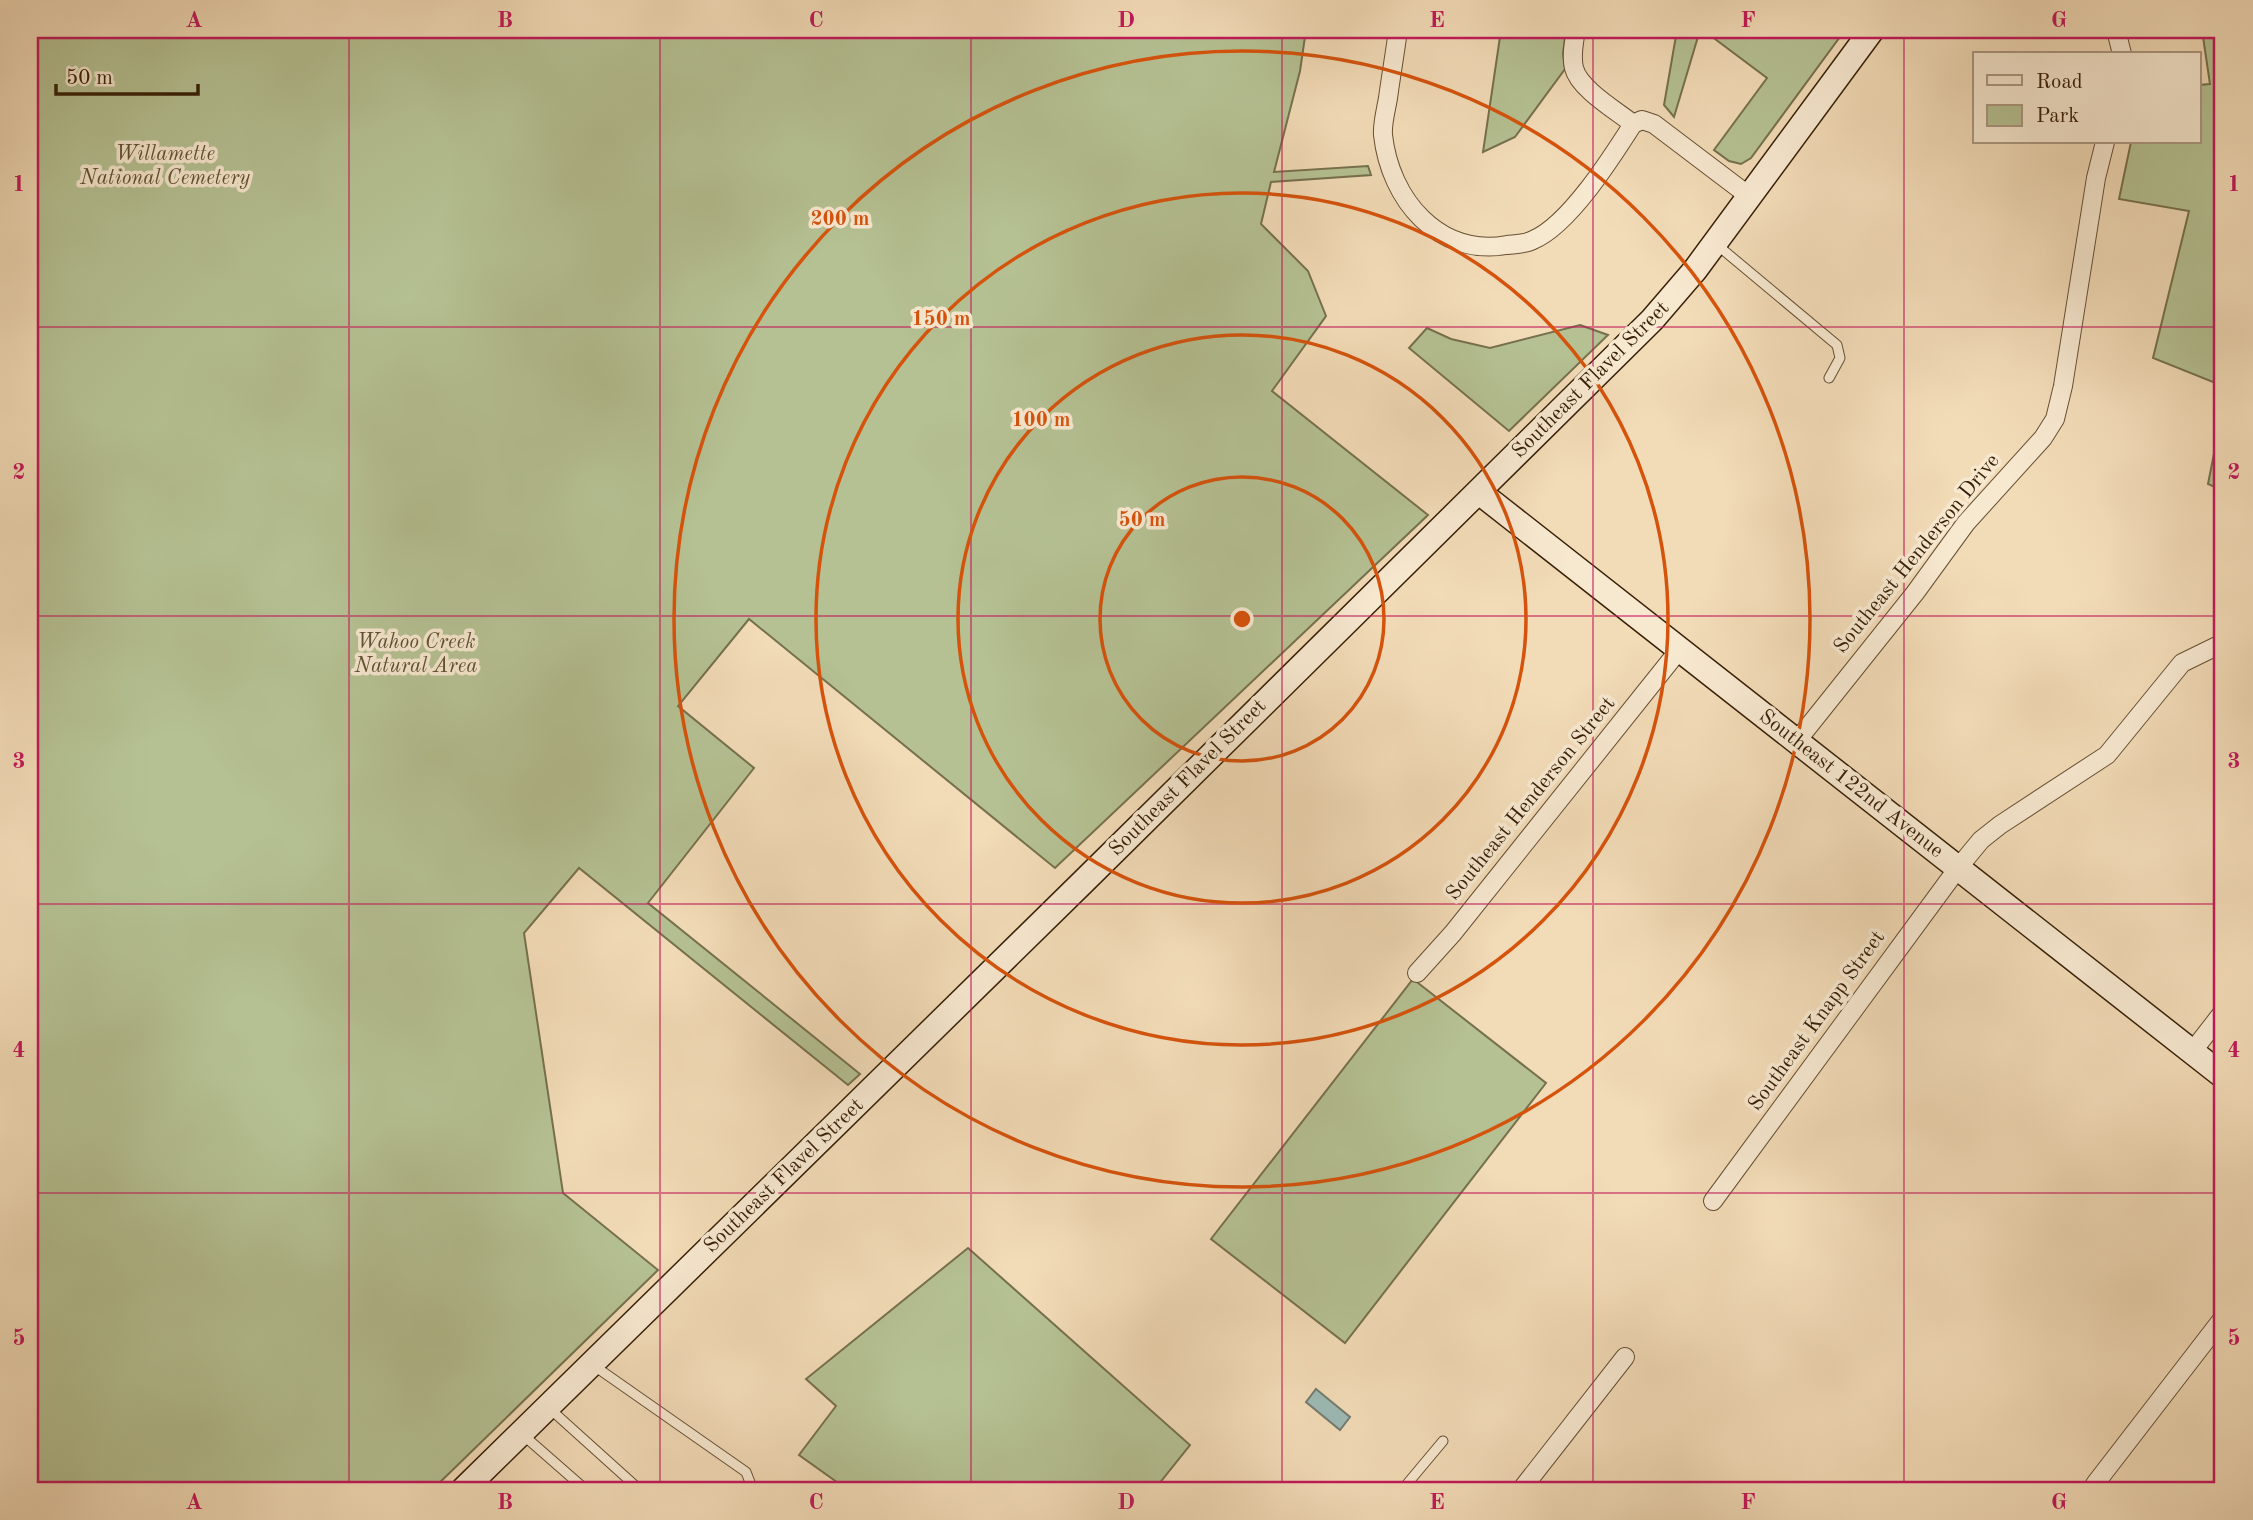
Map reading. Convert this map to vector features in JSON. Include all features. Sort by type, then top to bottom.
[{"type":"street","points":[[1398,30],[1382,131],[1385,153],[1396,186],[1407,204],[1441,234],[1471,245],[1493,248],[1533,241],[1564,219],[1633,124],[1642,120],[1654,124],[1749,196]]},
{"type":"street","points":[[1576,30],[1573,62],[1576,75],[1588,89],[1633,124]]},
{"type":"street","name":"Southeast Flavel Street","points":[[463,1490],[1652,320],[1680,290],[1872,30]]},
{"type":"street","points":[[2116,30],[2122,52]]},
{"type":"street","name":"Southeast Henderson Drive","points":[[1796,742],[1915,593],[1966,523],[2043,438],[2055,419],[2063,386],[2096,178],[2104,144]]},
{"type":"street","name":"Southeast 122nd Avenue","points":[[1479,492],[2223,1076]]},
{"type":"street","name":"Southeast Knapp Street","points":[[1713,1201],[1981,840],[2107,755],[2182,663],[2223,643]]},
{"type":"street","name":"Southeast Henderson Street","points":[[1417,973],[1453,933],[1679,650]]},
{"type":"street","points":[[2192,1052],[2223,1012]]},
{"type":"street","points":[[2095,1484],[2223,1318]]},
{"type":"street","points":[[1521,1490],[1625,1357]]},
{"type":"lane","points":[[1714,243],[1838,345],[1840,358],[1829,378]]},
{"type":"lane","points":[[592,1364],[746,1472],[753,1490]]},
{"type":"lane","points":[[548,1407],[640,1490]]},
{"type":"lane","points":[[521,1433],[586,1490]]},
{"type":"lane","points":[[1402,1490],[1443,1441]]},
{"type":"green space","points":[[30,30],[1306,30],[1300,71],[1274,172],[1368,166],[1371,175],[1271,182],[1261,224],[1308,271],[1326,316],[1272,391],[1428,515],[1055,868],[749,619],[678,706],[754,768],[648,903],[860,1074],[848,1085],[579,868],[524,933],[563,1193],[658,1270],[432,1490],[30,1490]]},
{"type":"green space","points":[[1501,30],[1566,30],[1563,54],[1565,69],[1515,137],[1483,152]]},
{"type":"green space","points":[[1677,30],[1700,30],[1674,117],[1664,105]]},
{"type":"green space","points":[[1703,30],[1845,30],[1751,158],[1741,164],[1729,161],[1714,150],[1767,78]]},
{"type":"green space","points":[[2202,30],[2223,30],[2223,386],[2153,358],[2189,211],[2119,199],[2131,144],[2200,144],[2200,85],[2210,84]]},
{"type":"green space","points":[[1580,325],[1608,335],[1509,431],[1409,348],[1427,328],[1451,339],[1490,348]]},
{"type":"green space","points":[[2223,408],[2223,491],[2208,484]]},
{"type":"green space","points":[[1413,979],[1546,1083],[1345,1343],[1211,1239]]},
{"type":"green space","points":[[968,1248],[1190,1445],[1154,1490],[848,1490],[799,1455],[836,1406],[806,1379]]},
{"type":"water","points":[[1316,1389],[1350,1417],[1340,1430],[1306,1402]]},
{"type":"park label","name":"Willamette National Cemetery","points":[[165,166]]},
{"type":"park label","name":"Wahoo Creek Natural Area","points":[[416,654]]}]
